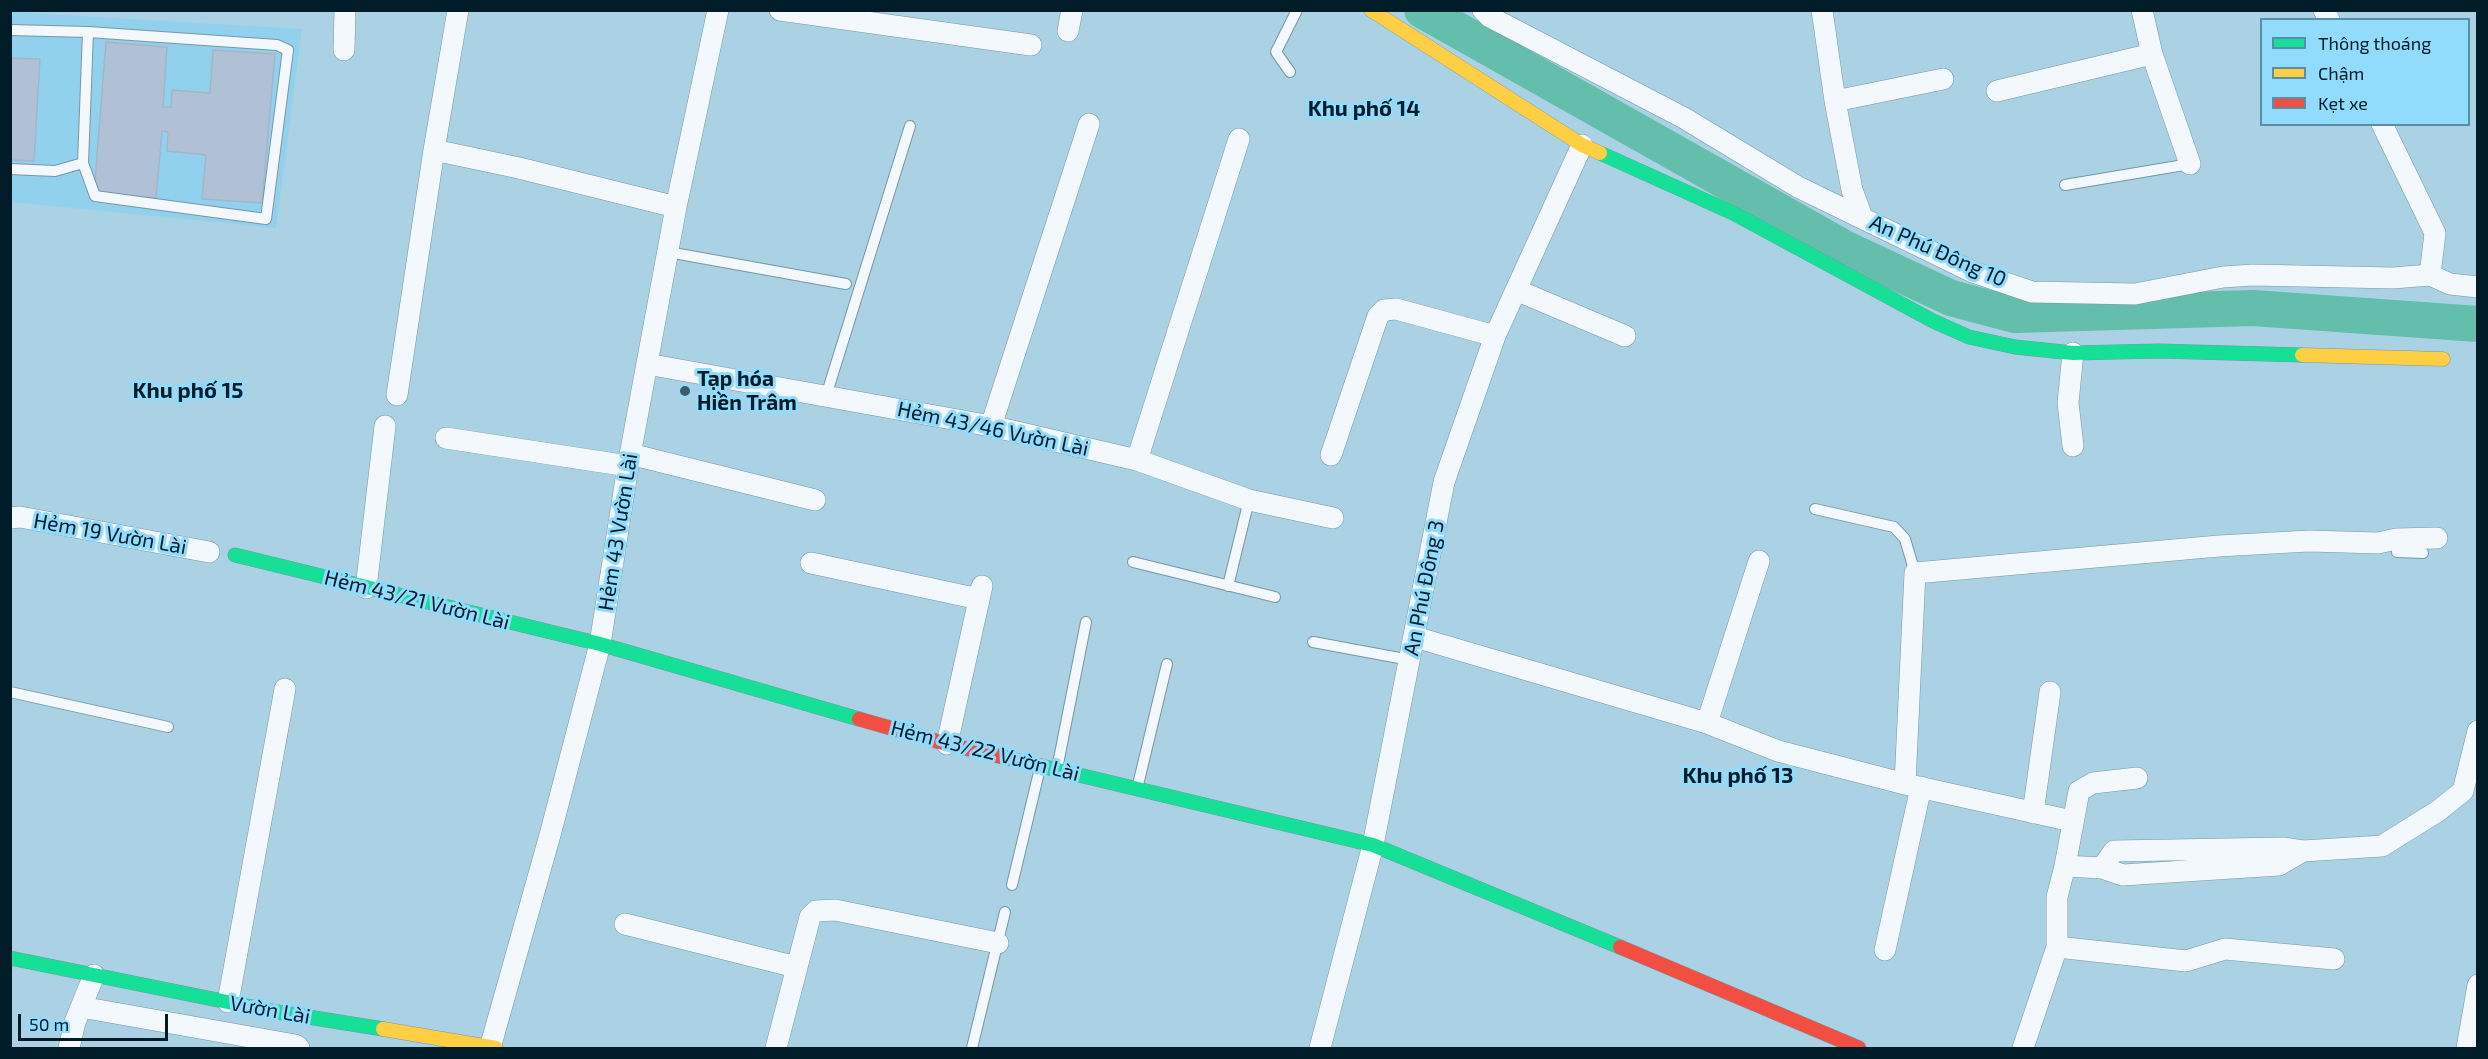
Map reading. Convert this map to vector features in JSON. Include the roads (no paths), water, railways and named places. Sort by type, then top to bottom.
[{"type":"street","points":[[344,50],[345,10]]},
{"type":"street","points":[[397,395],[458,10]]},
{"type":"street","name":"Hẻm 43 Vườn Lài","points":[[492,1048],[600,644],[629,460],[676,207],[718,10]]},
{"type":"street","points":[[780,10],[1031,45]]},
{"type":"street","points":[[1371,10],[1582,145],[1733,213],[1933,321],[1969,337],[2015,346],[2073,353],[2159,351],[2443,359]]},
{"type":"street","name":"An Phú Đông 10","points":[[1483,10],[1490,17],[1684,118],[1798,187],[1862,217],[1907,242],[1973,272],[2032,292],[2135,294],[2223,278],[2253,275],[2393,278],[2430,275],[2450,284],[2478,287]]},
{"type":"street","points":[[1822,10],[1835,101],[1852,190],[1862,217]]},
{"type":"street","points":[[2142,10],[2152,54],[2190,164]]},
{"type":"street","points":[[1997,92],[2152,54]]},
{"type":"street","points":[[1835,101],[1943,79]]},
{"type":"street","points":[[991,426],[1089,124]]},
{"type":"street","points":[[2383,126],[2435,233],[2430,275]]},
{"type":"street","points":[[1137,460],[1239,139]]},
{"type":"street","name":"An Phú Đông 3","points":[[1320,1048],[1373,845],[1444,482],[1495,336],[1582,145]]},
{"type":"street","points":[[434,150],[519,168],[676,207]]},
{"type":"street","points":[[1516,290],[1625,336]]},
{"type":"street","points":[[1331,455],[1378,316],[1384,310],[1396,309],[1495,336]]},
{"type":"street","points":[[2073,353],[2068,403],[2073,446]]},
{"type":"street","name":"Hẻm 43/46 Vườn Lài","points":[[647,364],[991,426],[1137,460],[1249,500],[1333,518]]},
{"type":"street","points":[[366,588],[385,426]]},
{"type":"street","points":[[446,438],[629,460],[815,500]]},
{"type":"street","name":"Hẻm 19 Vườn Lài","points":[[10,518],[209,552]]},
{"type":"street","points":[[1885,950],[1913,786],[1915,573],[2219,546],[2309,541],[2378,543],[2396,539],[2430,546]]},
{"type":"street","name":"Hẻm 43/21 Vườn Lài","points":[[235,555],[600,644]]},
{"type":"street","points":[[1707,723],[1759,561]]},
{"type":"street","points":[[811,563],[981,593],[947,744]]},
{"type":"street","points":[[1415,637],[1707,723],[1778,751],[1913,786],[2072,822]]},
{"type":"street","name":"Hẻm 43/22 Vườn Lài","points":[[600,644],[947,744],[1373,845],[1859,1048]]},
{"type":"street","points":[[228,1002],[285,689]]},
{"type":"street","points":[[2034,813],[2050,692]]},
{"type":"street","points":[[2065,866],[2102,868],[2123,875],[2279,865],[2303,851],[2382,846],[2438,811],[2463,791],[2478,731]]},
{"type":"street","points":[[2023,1048],[2057,947],[2057,897],[2065,866],[2076,798],[2085,786],[2138,778]]},
{"type":"street","points":[[776,1048],[810,917],[816,911],[823,909],[998,943]]},
{"type":"street","points":[[625,924],[796,968]]},
{"type":"street","points":[[2057,947],[2186,961],[2225,949],[2334,959]]},
{"type":"street","name":"Vườn Lài","points":[[10,958],[228,1002],[492,1048]]},
{"type":"street","points":[[69,1048],[81,1007],[94,975]]},
{"type":"street","points":[[2468,1048],[2478,985]]},
{"type":"street","points":[[81,1007],[295,1045],[299,1048]]},
{"type":"lane","points":[[1290,72],[1276,52],[1297,10]]},
{"type":"lane","points":[[10,30],[88,32],[277,45],[288,50],[266,219],[95,196],[83,164],[88,32]]},
{"type":"lane","points":[[826,396],[910,126]]},
{"type":"lane","points":[[10,169],[56,171],[83,164]]},
{"type":"lane","points":[[2065,185],[2190,164]]},
{"type":"lane","points":[[668,252],[846,284]]},
{"type":"lane","points":[[1228,586],[1249,500]]},
{"type":"lane","points":[[1815,508],[1894,527],[1905,540],[1915,573]]},
{"type":"lane","points":[[1132,561],[1275,597]]},
{"type":"lane","points":[[1057,769],[1086,622]]},
{"type":"lane","points":[[1313,642],[1410,660]]},
{"type":"lane","points":[[1137,789],[1167,664]]},
{"type":"lane","points":[[10,692],[168,727]]},
{"type":"lane","points":[[1012,885],[1041,765]]},
{"type":"lane","points":[[972,1048],[1005,912]]},
{"type":"waterway","points":[[1422,10],[1844,248],[1951,298],[2015,315],[2253,308],[2478,324]]},
{"type":"place","name":"Tạp hóa Hiền Trâm","points":[[685,391]]},
{"type":"district","name":"Khu phố 14","points":[[1364,109]]},
{"type":"district","name":"Khu phố 15","points":[[188,391]]},
{"type":"district","name":"Khu phố 13","points":[[1738,776]]}]
